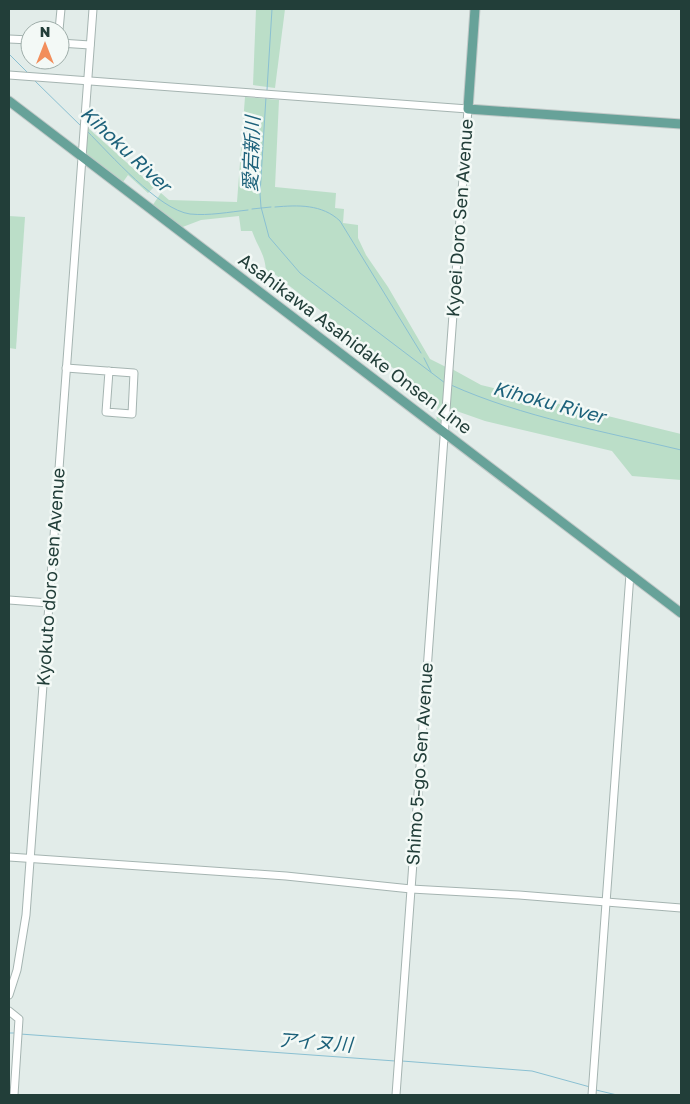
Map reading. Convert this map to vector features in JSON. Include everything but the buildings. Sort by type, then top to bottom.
[{"type":"main road","points":[[475,9],[468,109],[681,124]]},
{"type":"main road","name":"Asahikawa Asahidake Onsen Line","points":[[9,101],[681,613]]},
{"type":"street","name":"Kyokuto doro sen Avenue","points":[[9,995],[23,940],[30,859],[93,9]]},
{"type":"street","points":[[70,44],[90,45]]},
{"type":"street","points":[[9,74],[87,80]]},
{"type":"street","name":"Kyoei Doro Sen Avenue","points":[[87,80],[468,109],[444,432]]},
{"type":"street","points":[[66,368],[109,371],[134,373],[132,414],[106,412],[109,371]]},
{"type":"street","name":"Shimo 5-go Sen Avenue","points":[[396,1095],[444,432]]},
{"type":"street","points":[[592,1095],[630,574]]},
{"type":"street","points":[[9,600],[49,603]]},
{"type":"street","points":[[9,857],[286,876],[411,889],[681,908]]},
{"type":"street","points":[[9,1011],[19,1019],[14,1095]]},
{"type":"green space","points":[[256,9],[285,9],[275,88],[253,85]]},
{"type":"green space","points":[[245,97],[279,100],[275,187],[336,193],[335,208],[344,209],[343,223],[358,225],[358,238],[366,255],[388,287],[430,359],[446,367],[441,429],[436,425],[438,400],[403,376],[272,272],[266,274],[263,257],[252,231],[241,231],[239,216],[201,220],[180,228],[152,206],[161,193],[169,200],[237,202]]},
{"type":"green space","points":[[87,127],[154,187],[148,193],[128,175],[123,182],[86,154]]},
{"type":"green space","points":[[9,216],[25,217],[16,349],[9,348]]},
{"type":"green space","points":[[452,369],[481,385],[681,434],[681,480],[632,476],[612,451],[485,421],[448,408]]},
{"type":"waterway","name":"愛宕新川","points":[[267,90],[272,9]]},
{"type":"waterway","name":"Kihoku River","points":[[9,54],[29,74]]},
{"type":"waterway","name":"Kihoku River","points":[[35,81],[82,127]]},
{"type":"waterway","name":"愛宕新川","points":[[266,97],[260,194],[261,207],[269,237],[300,273],[445,383]]},
{"type":"waterway","name":"Kihoku River","points":[[87,131],[136,180],[164,203],[178,210],[190,214],[219,214],[248,210]]},
{"type":"waterway","name":"愛宕新川","points":[[252,209],[271,207]]},
{"type":"waterway","name":"Kihoku River","points":[[275,207],[309,207],[325,211],[340,221],[421,353]]},
{"type":"waterway","name":"Kihoku River","points":[[424,358],[431,372]]},
{"type":"waterway","name":"Kihoku River","points":[[451,385],[535,415],[681,450]]},
{"type":"waterway","name":"アイヌ川","points":[[9,1033],[14,1033]]},
{"type":"waterway","name":"アイヌ川","points":[[20,1034],[395,1061]]},
{"type":"waterway","name":"アイヌ川","points":[[402,1061],[532,1071],[590,1087]]},
{"type":"waterway","name":"アイヌ川","points":[[596,1090],[617,1095]]}]
